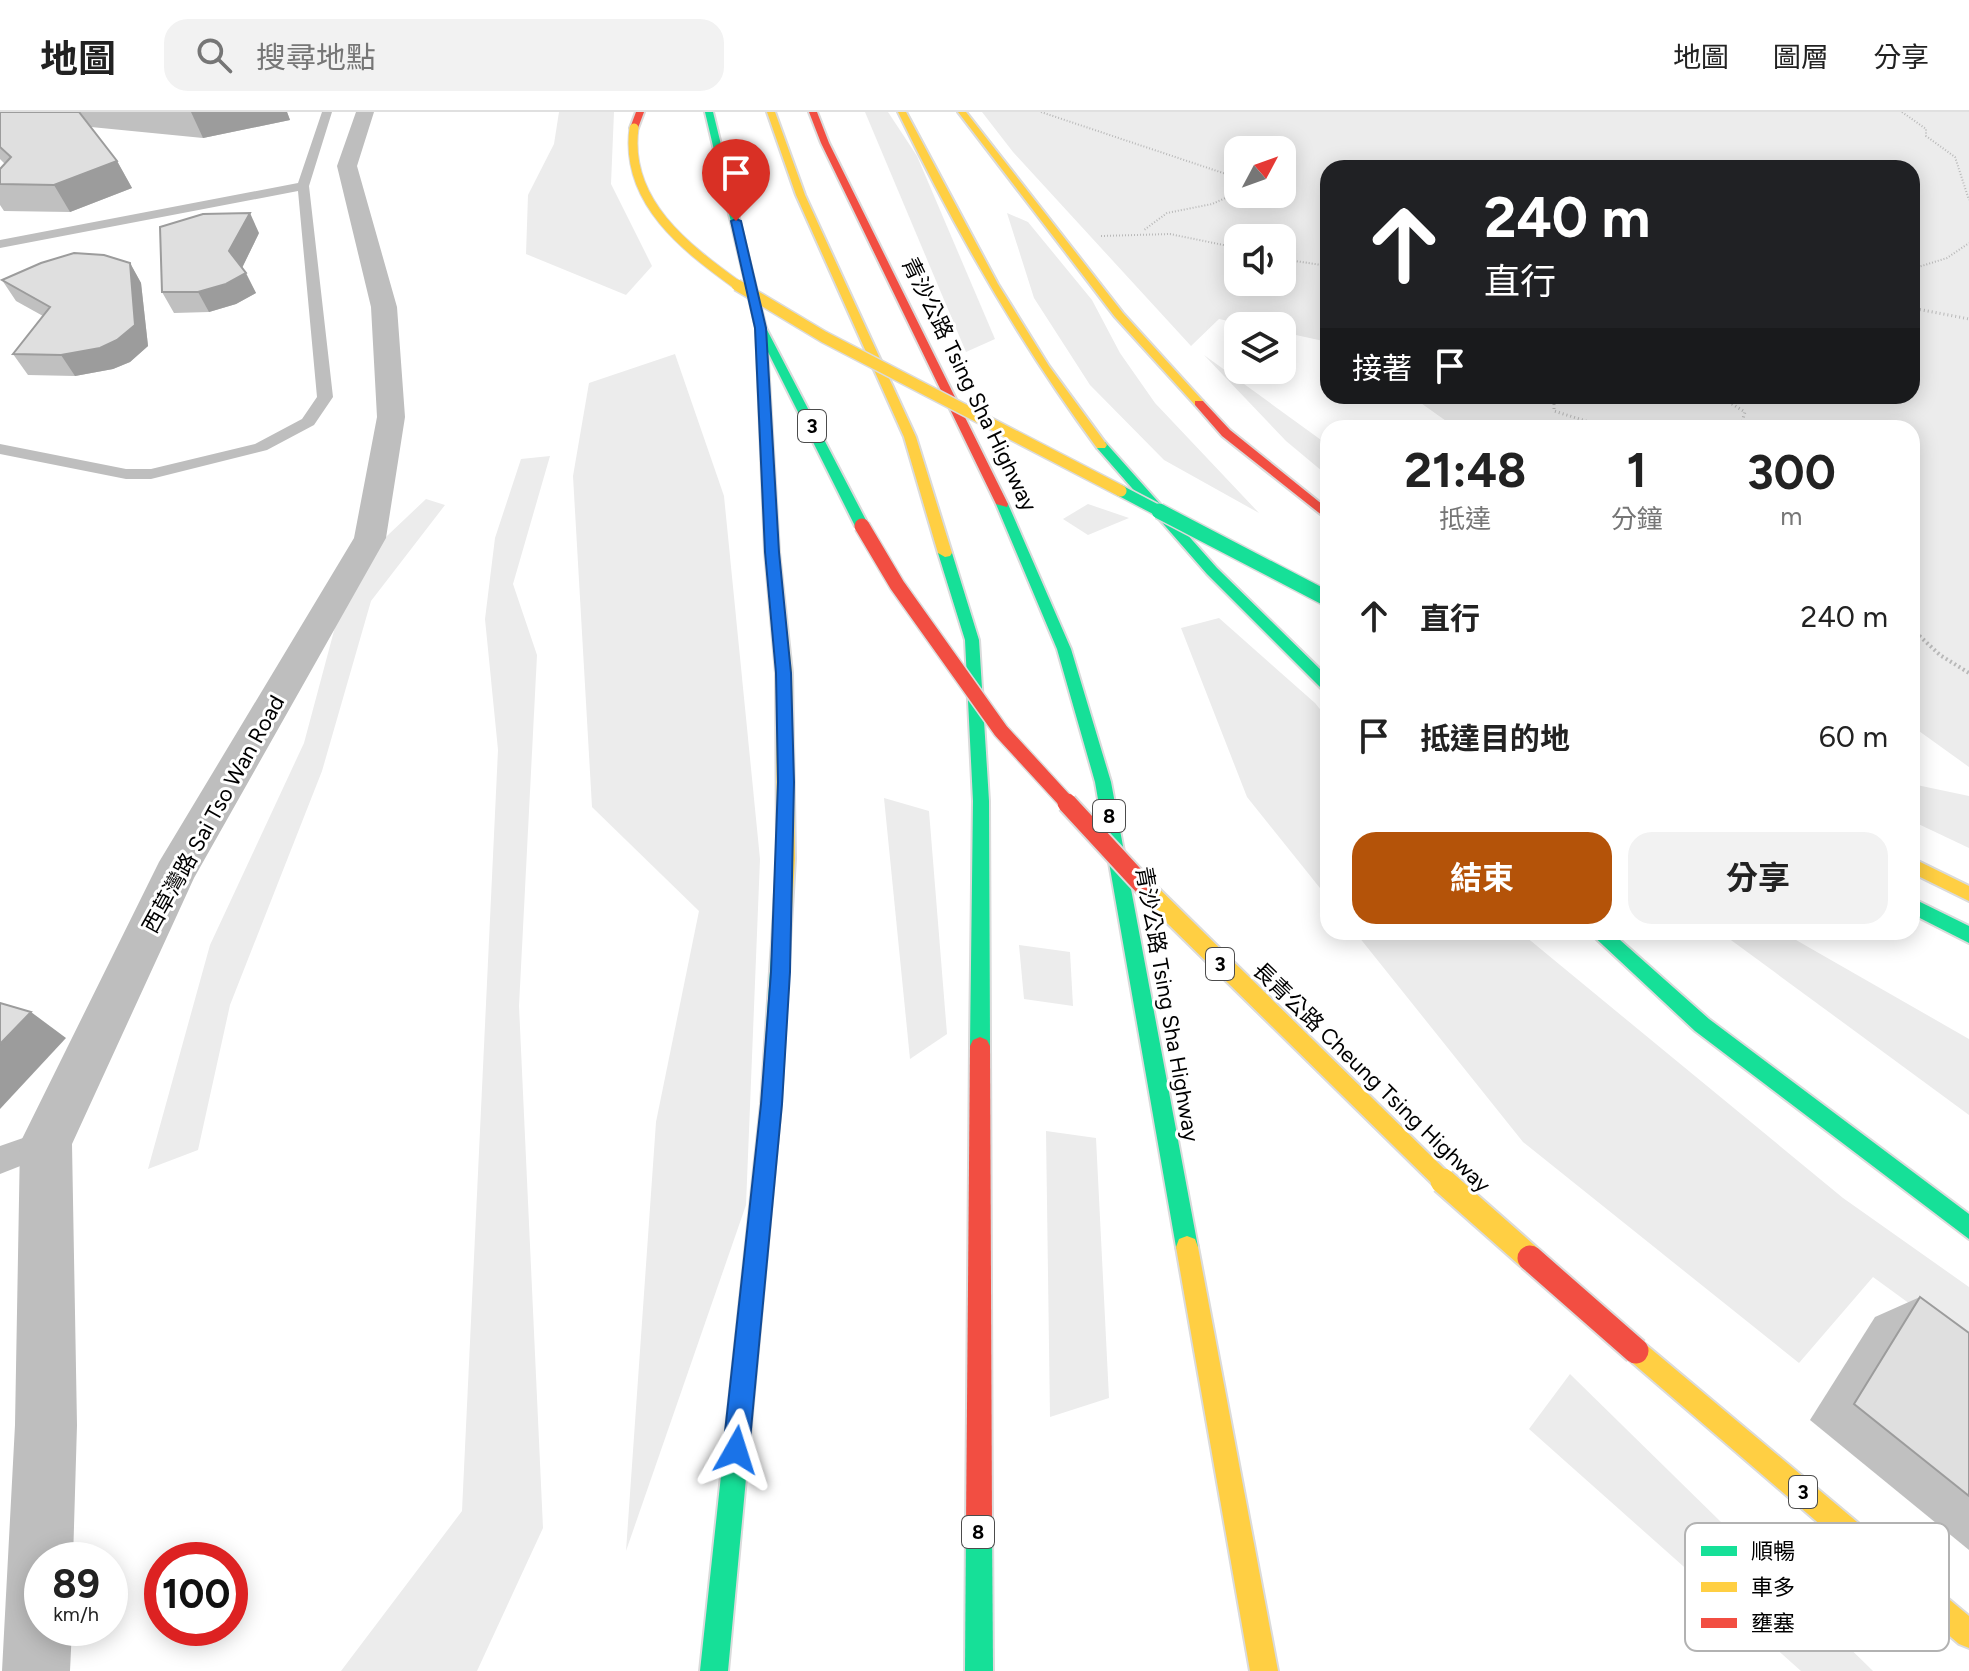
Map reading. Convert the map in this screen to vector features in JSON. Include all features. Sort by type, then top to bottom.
[{"type":"highway","points":[[640,112],[634,128],[631,154],[632,168],[640,190],[672,231],[723,273],[867,357],[1320,595]]},
{"type":"highway","name":"長青公路 Cheung Tsing Highway","points":[[709,112],[761,328],[862,526],[897,585],[1001,731],[1140,883],[1420,1161],[1838,1523]]},
{"type":"highway","name":"8","points":[[771,112],[781,147],[835,276],[910,437],[972,640],[981,801],[979,1671]]},
{"type":"highway","name":"青沙公路 Tsing Sha Highway","points":[[813,112],[825,143],[1006,512],[1064,649],[1103,782],[1264,1671]]},
{"type":"highway","points":[[902,112],[989,282],[1040,362],[1113,459],[1231,592],[1320,678]]},
{"type":"highway","points":[[962,112],[1119,315],[1226,433],[1320,509]]},
{"type":"highway","points":[[714,1671],[771,1104],[786,859],[784,673],[772,552],[761,328]]},
{"type":"highway","points":[[1920,869],[1969,894]]},
{"type":"highway","points":[[1920,909],[1969,935]]},
{"type":"highway","points":[[1607,940],[1702,1025],[1969,1228]]},
{"type":"highway","name":"長青公路 Cheung Tsing Highway","points":[[1949,1617],[1969,1634]]},
{"type":"street","name":"西草灣路 Sai Tso Wan Road","points":[[36,1671],[46,1425],[46,1143],[174,874],[370,538],[391,417],[384,307],[347,166],[365,112]]},
{"type":"lane","points":[[0,449],[126,474],[151,474],[261,447],[308,422],[325,397],[303,186],[325,119],[313,112]]},
{"type":"lane","points":[[0,244],[303,186]]},
{"type":"lane","points":[[0,1160],[46,1143]]},
{"type":"path","points":[[1041,112],[1232,176],[1234,187],[1230,196],[1212,204],[1167,213],[1144,230]]},
{"type":"path","points":[[1902,112],[1926,129],[1926,136],[1955,157],[1969,200]]},
{"type":"path","points":[[1060,241],[1144,230],[1224,244]]},
{"type":"path","points":[[1920,266],[1947,258],[1969,243]]},
{"type":"path","points":[[1296,261],[1320,265]]},
{"type":"path","points":[[1920,310],[1969,319]]},
{"type":"path","points":[[1554,404],[1554,411],[1583,420]]},
{"type":"path","points":[[1732,404],[1745,412],[1742,420]]},
{"type":"path","points":[[1920,636],[1940,655],[1969,673]]},
{"type":"shaded area","points":[[559,112],[614,112],[611,184],[652,266],[626,295],[526,254],[528,195],[554,144]]},
{"type":"shaded area","points":[[865,112],[888,112],[917,156],[995,339],[966,352]]},
{"type":"shaded area","points":[[982,112],[1969,112],[1969,767],[1920,732],[1920,420],[1445,420],[1422,404],[1920,404],[1920,160],[1320,160],[1320,340],[1296,335],[1296,312],[1224,312],[1224,320],[1219,319],[1191,346],[1013,152]]},
{"type":"shaded area","points":[[1007,213],[1028,222],[1092,300],[1120,353],[1155,403],[1259,513],[1164,460],[1090,385],[1034,298]]},
{"type":"shaded area","points":[[675,354],[724,496],[760,859],[746,1205],[626,1551],[656,1122],[699,911],[592,807],[573,476],[589,383]]},
{"type":"shaded area","points":[[1204,355],[1224,370],[1224,376]]},
{"type":"shaded area","points":[[1232,384],[1244,384],[1320,439],[1320,469],[1286,441]]},
{"type":"shaded area","points":[[550,456],[513,584],[537,655],[519,1006],[543,1528],[477,1671],[341,1671],[462,1511],[498,750],[485,619],[495,538],[521,459]]},
{"type":"shaded area","points":[[426,499],[445,505],[371,601],[322,771],[230,1005],[198,1150],[148,1169],[210,945],[304,743],[350,571]]},
{"type":"shaded area","points":[[1088,504],[1129,518],[1088,535],[1063,519]]},
{"type":"shaded area","points":[[1219,618],[1320,709],[1320,888],[1247,797],[1181,628]]},
{"type":"shaded area","points":[[1920,786],[1969,796],[1969,848],[1920,825]]},
{"type":"shaded area","points":[[884,798],[929,811],[947,1034],[910,1059]]},
{"type":"shaded area","points":[[1361,940],[1530,940],[1843,1198],[1969,1287],[1969,1347],[1873,1277],[1799,1363],[1523,1142]]},
{"type":"shaded area","points":[[1731,940],[1796,940],[1969,1039],[1969,1115]]},
{"type":"shaded area","points":[[1019,945],[1070,952],[1073,1006],[1024,999]]},
{"type":"shaded area","points":[[1046,1131],[1096,1138],[1109,1398],[1050,1417]]},
{"type":"shaded area","points":[[1570,1374],[1722,1523],[1685,1523],[1685,1568],[1529,1429]]},
{"type":"shaded area","points":[[1779,1651],[1853,1651],[1873,1671],[1801,1671]]},
{"type":"building","points":[[0,112],[79,112],[117,161],[54,185],[0,184],[0,169],[11,157],[0,147]]},
{"type":"building","points":[[250,213],[229,251],[246,273],[226,284],[198,292],[162,292],[160,227],[203,214]]},
{"type":"building","points":[[74,253],[104,255],[130,263],[135,325],[117,340],[100,348],[61,355],[13,354],[50,307],[2,280]]},
{"type":"building","points":[[0,1003],[31,1012],[0,1044]]},
{"type":"building","points":[[1920,1297],[1969,1333],[1969,1496],[1854,1404]]},
{"type":"traffic: fast","points":[[709,112],[761,328],[862,526]]},
{"type":"traffic: fast","points":[[1101,445],[1212,571],[1320,678]]},
{"type":"traffic: fast","points":[[1121,491],[1320,595]]},
{"type":"traffic: fast","points":[[1002,504],[1064,649],[1103,782],[1187,1247]]},
{"type":"traffic: fast","points":[[945,553],[972,640],[981,801],[980,1046]]},
{"type":"traffic: fast","points":[[1920,909],[1969,935]]},
{"type":"traffic: fast","points":[[1607,940],[1702,1025],[1969,1228]]},
{"type":"traffic: fast","points":[[714,1671],[771,1104],[781,942]]},
{"type":"traffic: fast","points":[[979,1527],[979,1671]]},
{"type":"traffic: slow","points":[[771,112],[818,236],[910,437],[945,553]]},
{"type":"traffic: slow","points":[[902,112],[993,284],[1044,366],[1101,445]]},
{"type":"traffic: slow","points":[[962,112],[1119,315],[1199,403]]},
{"type":"traffic: slow","points":[[634,128],[633,164],[641,190],[670,230],[702,259],[740,287],[824,337],[1121,491]]},
{"type":"traffic: slow","points":[[761,328],[772,552],[784,673],[786,859],[781,942]]},
{"type":"traffic: slow","points":[[1920,869],[1969,894]]},
{"type":"traffic: slow","points":[[1150,893],[1420,1161],[1530,1258]]},
{"type":"traffic: slow","points":[[1187,1247],[1264,1671]]},
{"type":"traffic: slow","points":[[1636,1351],[1838,1523]]},
{"type":"traffic: slow","points":[[1949,1617],[1969,1634]]},
{"type":"traffic: jam","points":[[634,128],[640,112]]},
{"type":"traffic: jam","points":[[813,112],[825,143],[1002,504]]},
{"type":"traffic: jam","points":[[1199,403],[1226,433],[1320,509]]},
{"type":"traffic: jam","points":[[862,526],[897,585],[1001,731],[1150,893]]},
{"type":"traffic: jam","points":[[979,1527],[980,1046]]},
{"type":"traffic: jam","points":[[1530,1258],[1636,1351]]},
{"type":"route","points":[[736,221],[761,328],[772,552],[781,618],[784,673],[786,859],[771,1104],[736,1450]]}]
